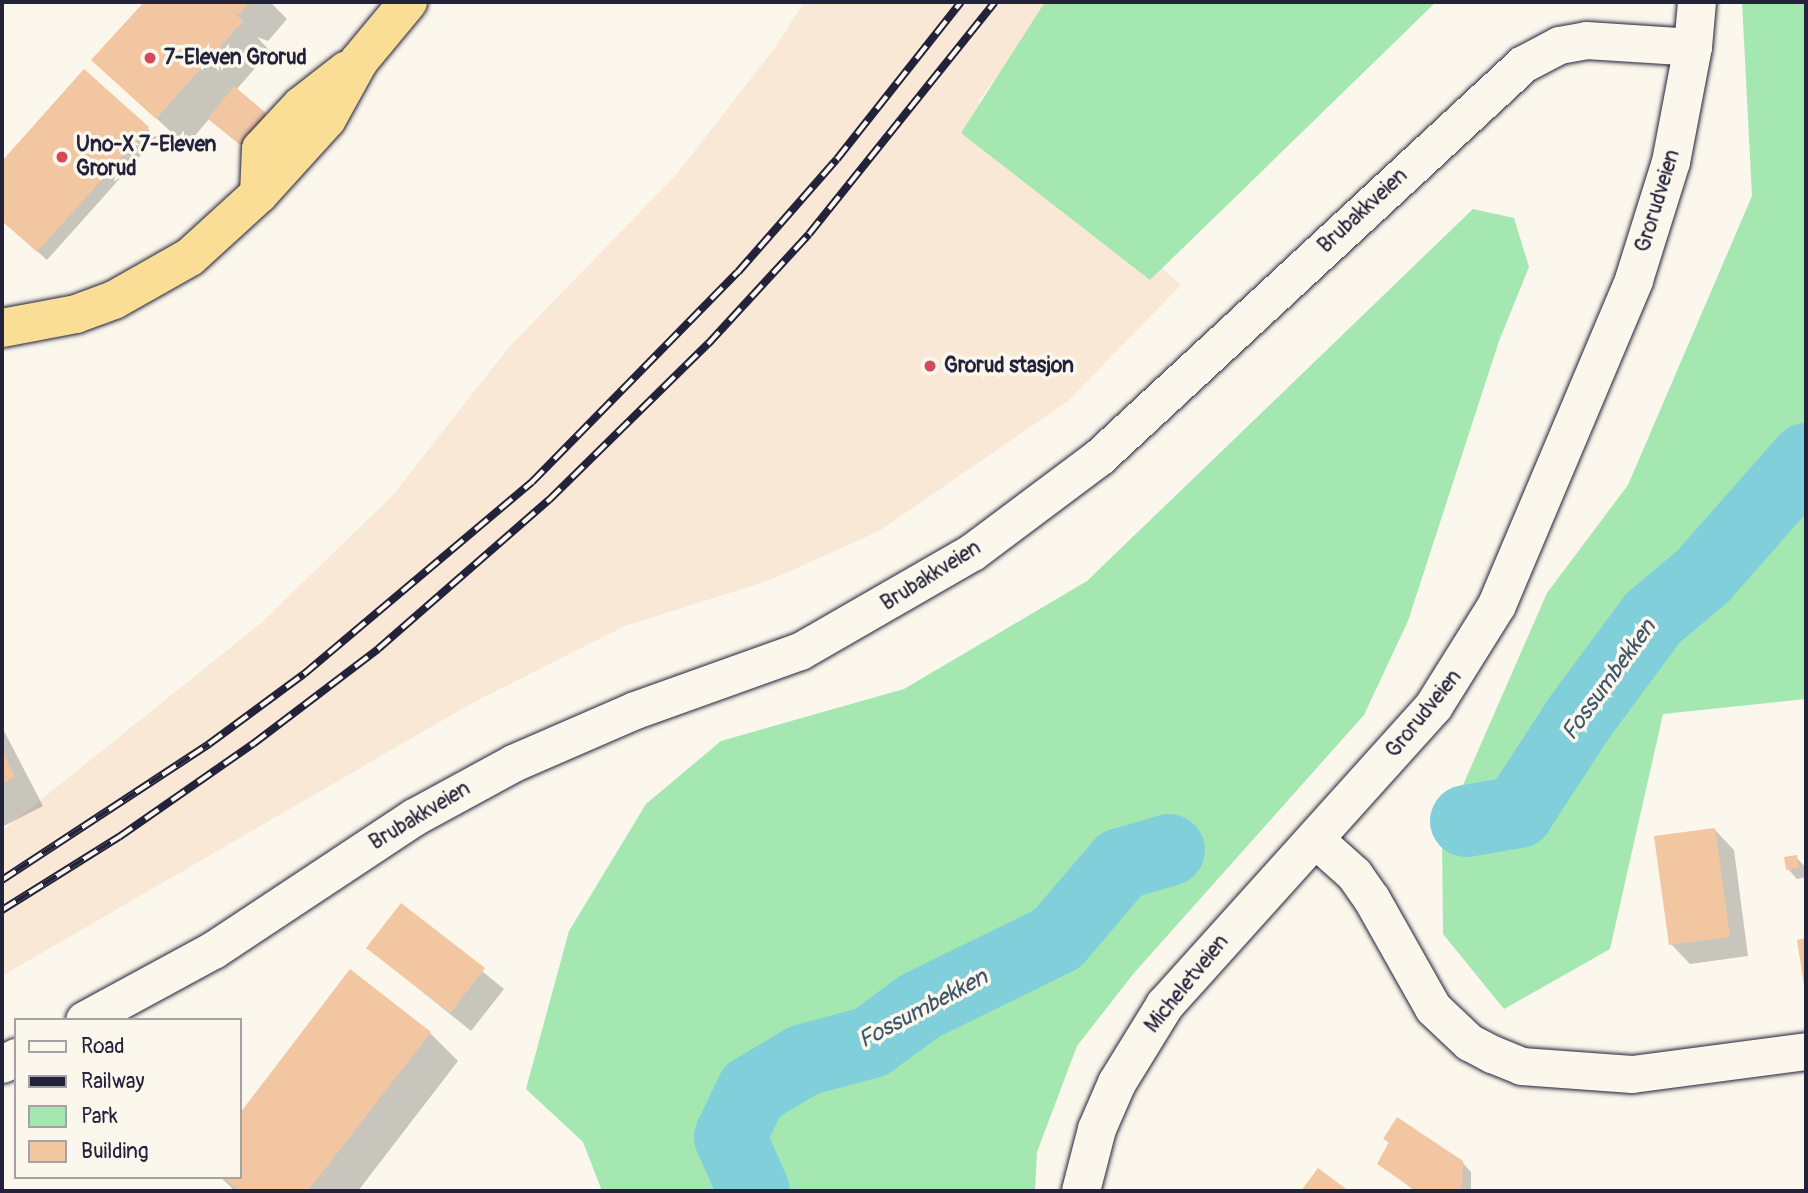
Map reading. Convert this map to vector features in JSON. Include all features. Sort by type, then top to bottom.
[{"type":"highway","points":[[2,328],[76,314],[153,281],[190,257],[259,194],[327,119],[359,61],[408,2]]},
{"type":"main road","name":"Grorudveien","points":[[1316,840],[1434,706],[1497,605],[1634,280],[1671,162],[1693,47],[1696,3]]},
{"type":"main road","name":"Micheletveien","points":[[1081,1191],[1097,1129],[1112,1095],[1159,1014],[1316,840]]},
{"type":"street","name":"Brubakkveien","points":[[88,1018],[213,950],[414,817],[513,763],[613,719],[800,651],[972,552],[1099,457],[1523,64],[1559,45],[1586,40],[1693,47]]},
{"type":"street","points":[[1316,840],[1354,874],[1371,898],[1433,1008],[1469,1042],[1492,1054],[1521,1066],[1632,1074],[1806,1051]]},
{"type":"shaded area","points":[[804,2],[1051,2],[978,102],[1181,285],[1068,401],[879,531],[770,580],[625,626],[474,702],[2,976],[2,831],[261,623],[393,495],[509,347],[676,175],[774,49]]},
{"type":"green space","points":[[1045,2],[1436,2],[1150,280],[961,133]]},
{"type":"green space","points":[[1742,2],[1806,2],[1806,699],[1663,714],[1610,949],[1504,1009],[1443,934],[1442,833],[1547,593],[1628,485],[1752,196]]},
{"type":"green space","points":[[1473,209],[1514,218],[1529,267],[1499,341],[1408,621],[1364,715],[1134,973],[1077,1046],[1037,1152],[1035,1191],[602,1191],[583,1142],[526,1089],[569,931],[646,804],[721,741],[904,689],[1087,581]]},
{"type":"building","points":[[144,2],[250,2],[239,14],[233,12],[243,21],[156,119],[91,60]]},
{"type":"building","points":[[84,69],[149,127],[37,252],[2,221],[2,161]]},
{"type":"building","points":[[234,86],[266,113],[239,144],[208,119]]},
{"type":"building","points":[[2,750],[15,777],[2,784]]},
{"type":"building","points":[[1715,828],[1730,937],[1669,945],[1654,836]]},
{"type":"building","points":[[1797,855],[1799,868],[1786,870],[1784,857]]},
{"type":"building","points":[[401,903],[485,968],[450,1013],[366,948]]},
{"type":"building","points":[[1806,938],[1806,992],[1805,992],[1797,940]]},
{"type":"building","points":[[350,969],[431,1032],[308,1191],[240,1191],[225,1179],[242,1179],[242,1110]]},
{"type":"building","points":[[1397,1117],[1463,1161],[1462,1191],[1416,1191],[1377,1164],[1389,1142],[1383,1139]]},
{"type":"building","points":[[1318,1168],[1349,1191],[1301,1191]]},
{"type":"waterway","name":"Fossumbekken","points":[[1466,821],[1518,812],[1579,718],[1653,618],[1703,576],[1806,459]]},
{"type":"waterway","name":"Fossumbekken","points":[[754,1191],[730,1137],[752,1091],[804,1060],[871,1042],[920,1006],[1057,939],[1121,864],[1169,850]]},
{"type":"railway","points":[[2,880],[209,744],[304,674],[532,482],[738,272],[837,159],[961,2]]},
{"type":"railway","points":[[2,910],[119,837],[253,744],[378,649],[549,500],[708,344],[809,234],[995,2]]},
{"type":"place","name":"7-Eleven Grorud","points":[[150,58]]},
{"type":"place","name":"Uno-X 7-Eleven Grorud","points":[[62,157]]},
{"type":"place","name":"Grorud stasjon","points":[[930,366]]}]
